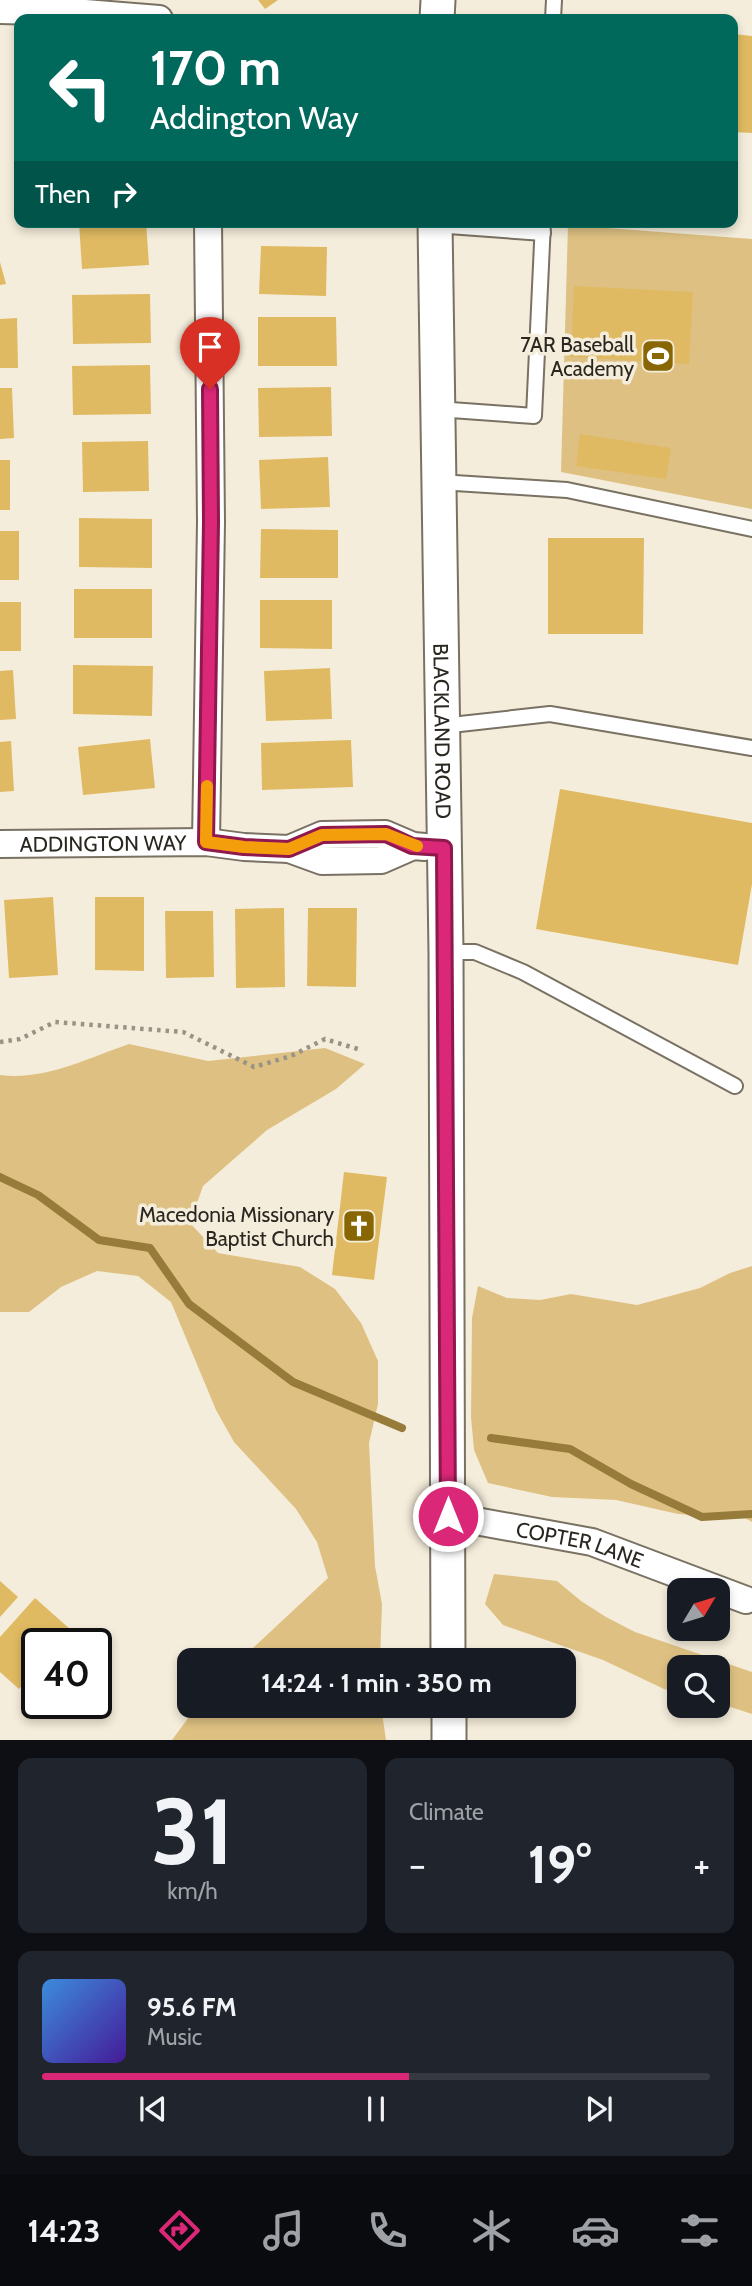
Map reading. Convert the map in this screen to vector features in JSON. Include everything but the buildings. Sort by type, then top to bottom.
[{"type":"street","points":[[0,10],[98,14]]},
{"type":"street","points":[[206,842],[211,522],[208,228]]},
{"type":"street","name":"BLACKLAND ROAD","points":[[435,228],[442,726],[428,847],[446,952],[449,1648]]},
{"type":"street","name":"ADDINGTON WAY","points":[[0,844],[206,842],[289,849],[322,861],[381,860],[428,847]]},
{"type":"street","name":"COPTER LANE","points":[[448,1516],[592,1542],[746,1600]]},
{"type":"street","points":[[449,1718],[449,1740]]},
{"type":"lane","points":[[437,409],[534,416],[543,228]]},
{"type":"lane","points":[[438,482],[567,490],[752,530]]},
{"type":"lane","points":[[442,726],[550,715],[752,748]]},
{"type":"lane","points":[[446,952],[475,952],[523,972],[735,1086]]},
{"type":"path","points":[[0,1042],[20,1039],[55,1022],[183,1031],[254,1067],[291,1056],[325,1039],[361,1050]]},
{"type":"shaded area","name":"7AR Baseball Academy","points":[[568,228],[607,228],[752,239],[752,509],[561,472]]},
{"type":"shaded area","points":[[129,1044],[208,1061],[325,1048],[365,1064],[336,1089],[267,1130],[203,1186],[190,1223],[218,1253],[300,1267],[335,1289],[361,1323],[378,1361],[378,1404],[369,1443],[375,1566],[382,1604],[380,1648],[253,1648],[328,1578],[317,1542],[296,1509],[234,1442],[216,1410],[171,1302],[138,1276],[97,1271],[61,1287],[29,1312],[0,1312],[0,1075],[33,1075],[82,1062]]},
{"type":"shaded area","points":[[752,1266],[752,1522],[745,1518],[678,1514],[616,1500],[552,1497],[488,1483],[474,1450],[471,1417],[472,1318],[478,1286],[507,1298],[540,1300],[571,1294],[637,1305],[700,1288],[730,1273]]},
{"type":"shaded area","points":[[494,1574],[557,1581],[581,1601],[635,1632],[702,1655],[667,1655],[667,1690],[576,1651],[576,1648],[569,1648],[503,1625],[485,1604]]},
{"type":"shaded area","points":[[730,1664],[752,1672],[752,1714],[730,1707]]},
{"type":"shaded area","points":[[188,1718],[383,1718],[386,1740],[172,1740]]},
{"type":"waterway","points":[[0,1177],[38,1195],[99,1240],[150,1248],[189,1304],[293,1382],[402,1428]]},
{"type":"waterway","points":[[491,1438],[570,1449],[631,1484],[702,1517],[752,1514]]},
{"type":"slow traffic","points":[[207,786],[206,842],[289,849],[322,835],[386,834],[417,846]]},
{"type":"place","name":"7AR Baseball Academy","points":[[658,356]]},
{"type":"place","name":"Macedonia Missionary Baptist Church","points":[[359,1226]]},
{"type":"route","points":[[210,389],[211,522],[206,842],[289,849],[322,835],[386,834],[412,846],[444,848],[448,1516]]}]
